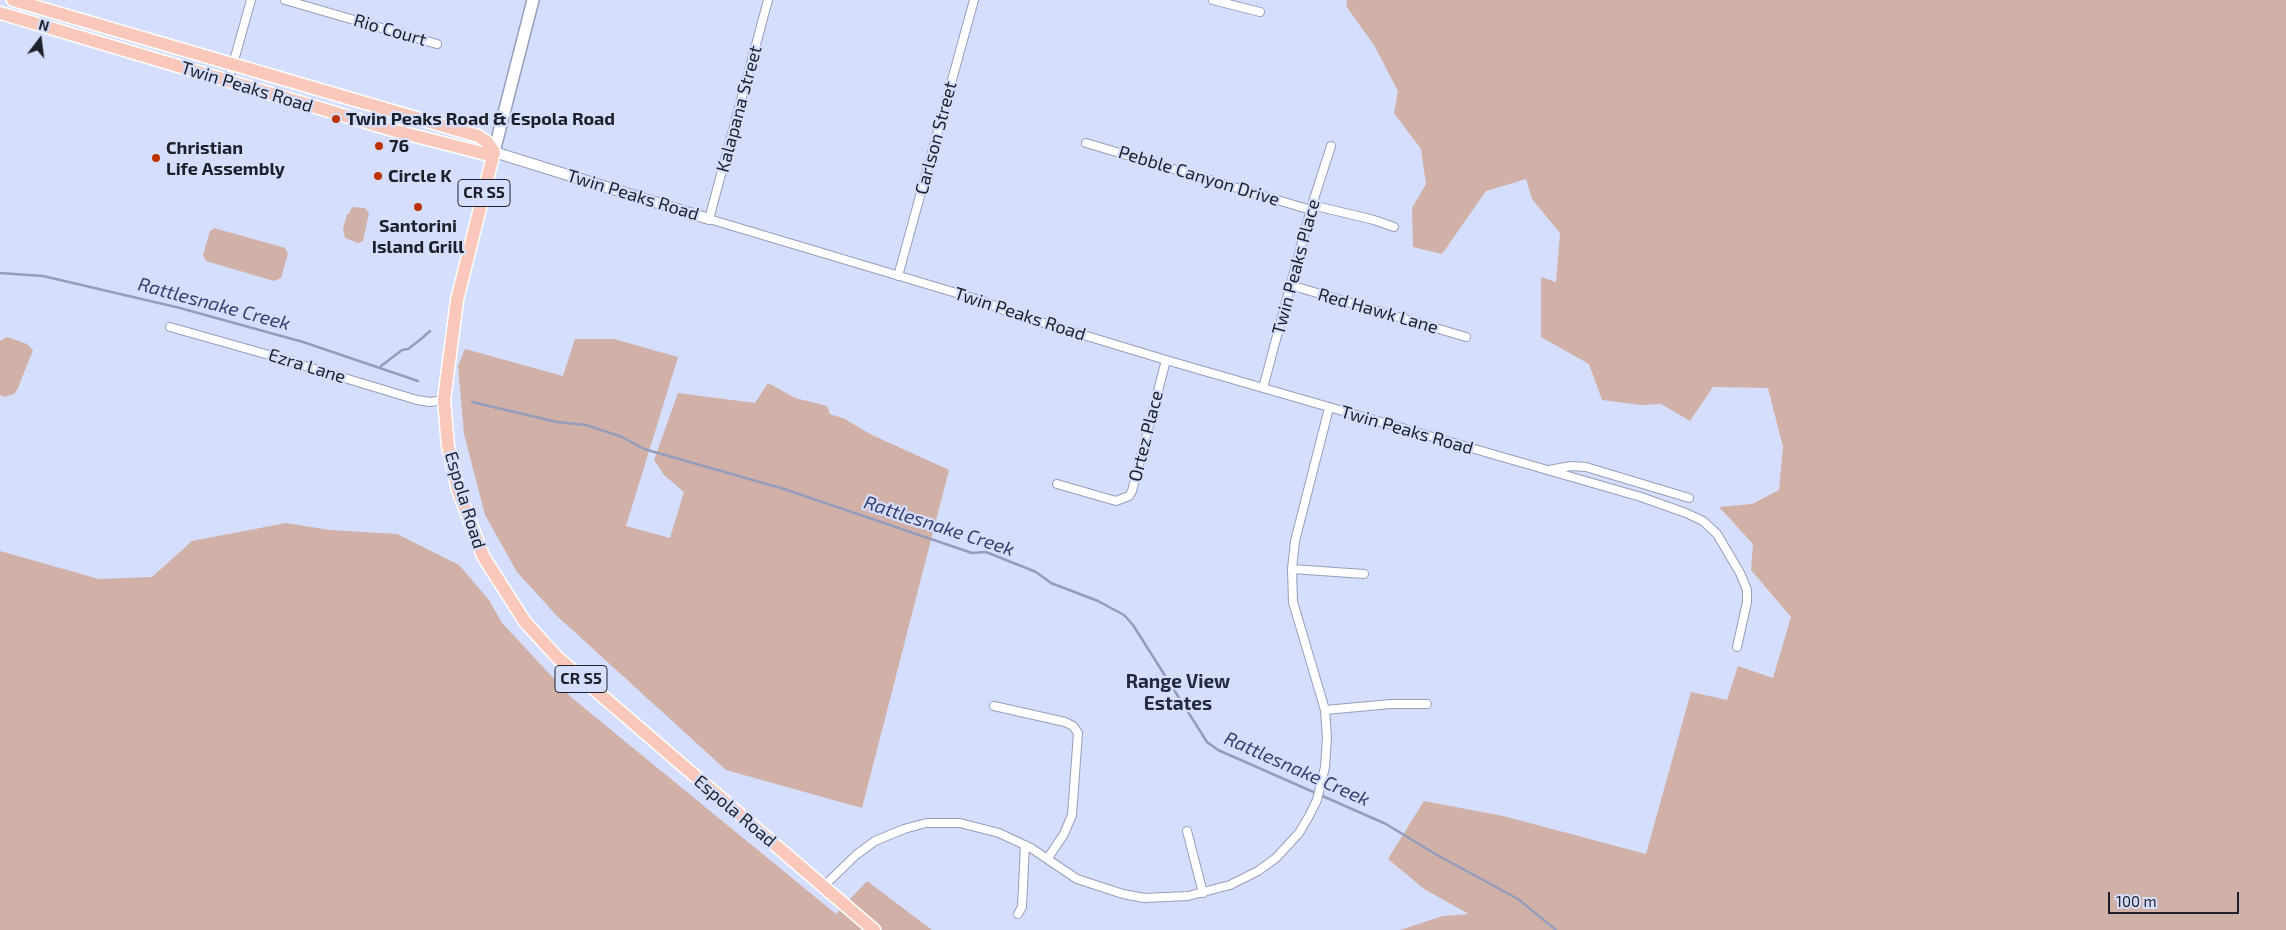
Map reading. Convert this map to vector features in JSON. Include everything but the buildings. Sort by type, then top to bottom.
[{"type":"main road","name":"Twin Peaks Road","points":[[0,14],[396,131],[485,154],[494,152],[488,142],[480,137],[13,0]]},
{"type":"main road","name":"Espola Road","points":[[533,0],[457,300],[444,400],[448,446],[467,516],[490,569],[525,622],[545,645],[577,675],[874,930]]},
{"type":"street","points":[[228,82],[251,0]]},
{"type":"street","name":"Rio Court","points":[[285,0],[437,44]]},
{"type":"street","name":"Kalapana Street","points":[[709,219],[768,0]]},
{"type":"street","name":"Carlson Street","points":[[898,276],[974,0]]},
{"type":"street","points":[[1213,0],[1260,12]]},
{"type":"street","name":"Pebble Canyon Drive","points":[[1086,143],[1311,208],[1374,220],[1394,227]]},
{"type":"street","name":"Twin Peaks Place","points":[[1263,388],[1311,208],[1331,146]]},
{"type":"street","name":"Twin Peaks Road","points":[[494,152],[983,301],[1011,313],[1166,360],[1669,506],[1710,526],[1730,555],[1747,590],[1747,602],[1737,647]]},
{"type":"street","name":"Red Hawk Lane","points":[[1290,285],[1466,337]]},
{"type":"street","name":"Ezra Lane","points":[[170,328],[269,354],[417,400],[430,402],[444,400]]},
{"type":"street","name":"Ortez Place","points":[[1057,484],[1116,501],[1129,496],[1132,491],[1166,360]]},
{"type":"street","points":[[824,886],[866,847],[886,836],[920,824],[946,822],[970,825],[999,833],[1048,858],[1077,879],[1134,896],[1169,898],[1230,885],[1258,871],[1276,858],[1298,832],[1316,800],[1325,768],[1327,737],[1325,710],[1294,602],[1292,569],[1295,540],[1329,408]]},
{"type":"street","name":"Twin Peaks Road","points":[[1547,470],[1571,466],[1586,467],[1689,498]]},
{"type":"street","points":[[1292,569],[1364,574]]},
{"type":"street","points":[[1325,710],[1391,704],[1427,704]]},
{"type":"street","points":[[994,706],[1065,722],[1073,726],[1078,733],[1072,814],[1064,834],[1048,858]]},
{"type":"street","points":[[1187,830],[1203,892]]},
{"type":"street","points":[[1018,914],[1022,907],[1025,845]]},
{"type":"shaded area","points":[[1347,0],[2286,0],[2286,930],[1400,930],[1443,916],[1469,914],[1424,889],[1388,859],[1424,801],[1503,816],[1646,854],[1691,692],[1727,700],[1738,666],[1773,678],[1791,617],[1751,570],[1753,544],[1719,507],[1752,504],[1779,490],[1783,447],[1768,388],[1713,387],[1690,421],[1661,404],[1641,405],[1602,400],[1589,364],[1541,337],[1541,277],[1556,282],[1560,233],[1532,199],[1526,179],[1486,191],[1442,254],[1413,247],[1412,208],[1426,184],[1421,149],[1394,113],[1398,91],[1374,45],[1346,6]]},
{"type":"shaded area","points":[[352,207],[365,208],[369,213],[363,241],[358,243],[345,238],[343,229],[347,214],[349,214]]},
{"type":"shaded area","points":[[214,228],[285,248],[288,253],[281,278],[274,281],[206,261],[203,255],[210,231]]},
{"type":"shaded area","points":[[7,337],[27,344],[33,350],[18,388],[14,394],[5,397],[0,395],[0,341]]},
{"type":"shaded area","points":[[575,339],[614,339],[678,357],[626,526],[670,538],[684,492],[664,475],[654,460],[678,393],[755,403],[768,383],[795,398],[827,406],[830,414],[845,419],[870,434],[949,470],[862,808],[726,770],[557,616],[517,572],[485,515],[464,434],[458,366],[465,349],[563,376]]},
{"type":"shaded area","points":[[286,523],[330,530],[397,534],[459,565],[489,600],[502,623],[572,698],[836,914],[867,881],[932,930],[0,930],[0,551],[99,579],[152,577],[192,541]]},
{"type":"waterway","name":"Rattlesnake Creek","points":[[0,273],[43,276],[180,308],[303,342],[418,381]]},
{"type":"waterway","points":[[381,366],[402,350],[408,349],[430,331]]},
{"type":"waterway","name":"Rattlesnake Creek","points":[[472,402],[557,422],[586,425],[622,437],[644,449],[784,489],[972,553],[986,552],[1036,572],[1051,583],[1098,601],[1124,615],[1133,625],[1207,742],[1218,750],[1386,824],[1437,855],[1518,899],[1556,930]]},
{"type":"place","name":"Twin Peaks Road & Espola Road","points":[[336,119]]},
{"type":"place","name":"76","points":[[379,146]]},
{"type":"place","name":"Christian Life Assembly","points":[[156,158]]},
{"type":"place","name":"Circle K","points":[[378,176]]},
{"type":"place","name":"Santorini Island Grill","points":[[418,207]]},
{"type":"district","name":"Range View Estates","points":[[1178,693]]}]
